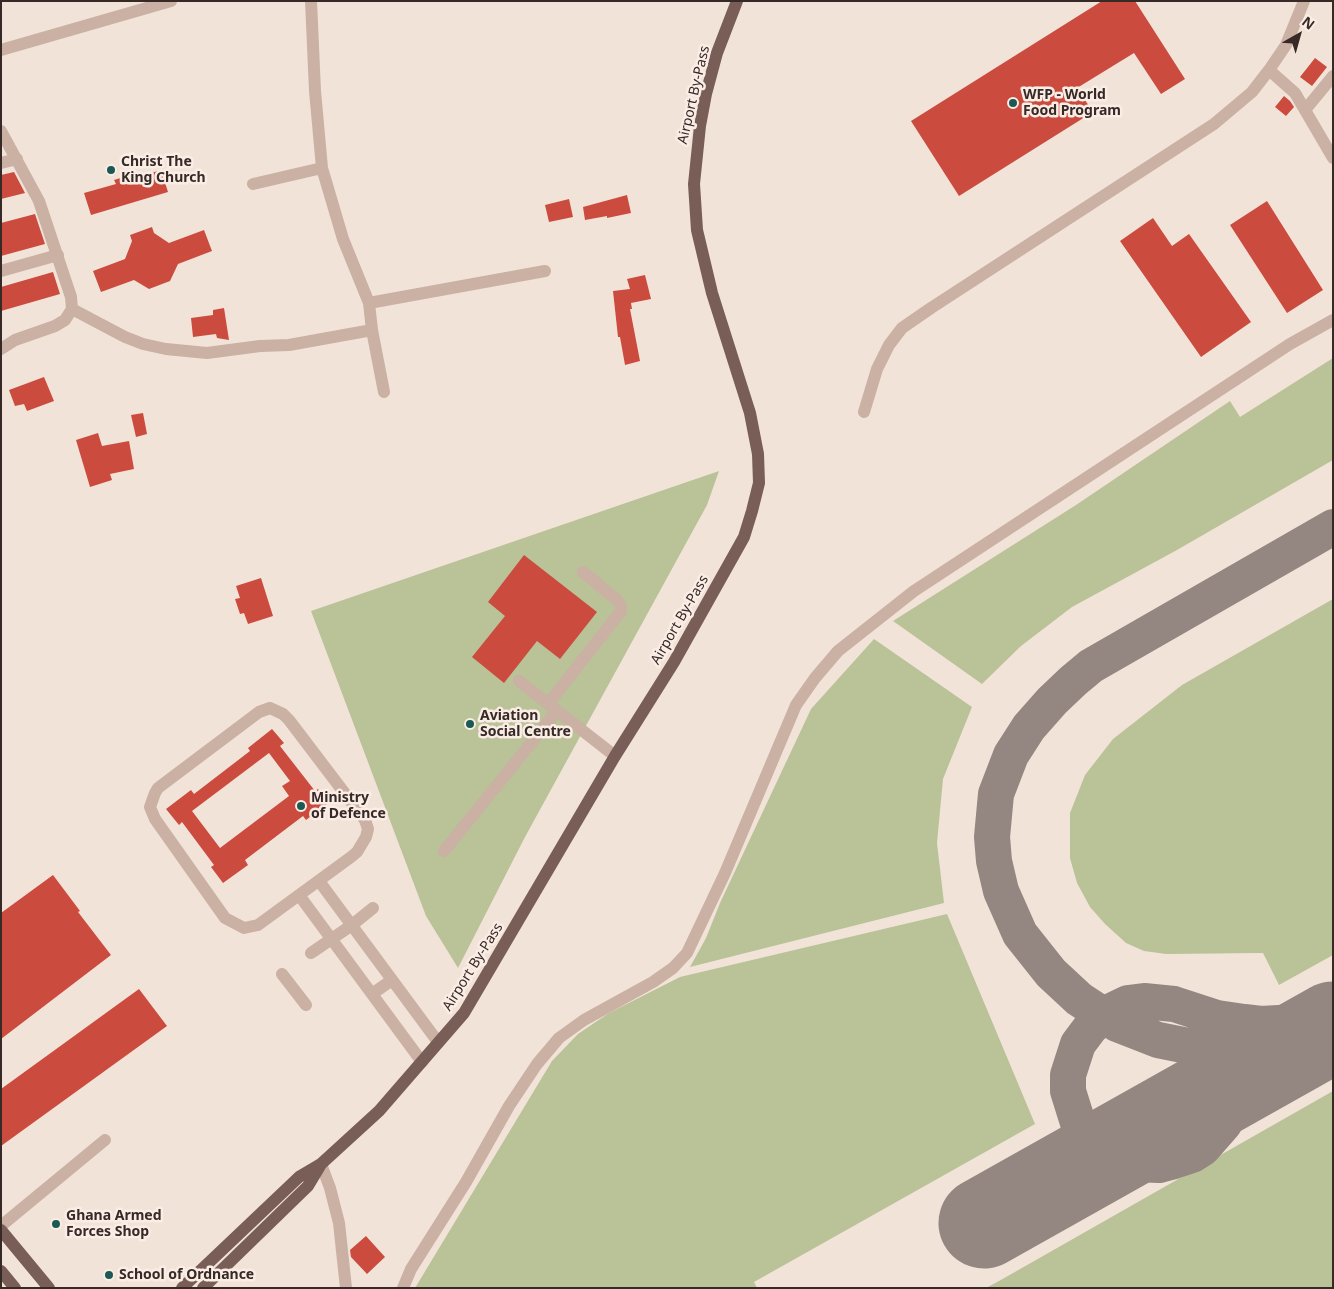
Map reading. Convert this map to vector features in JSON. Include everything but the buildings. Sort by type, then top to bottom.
[{"type":"main road","name":"Airport By-Pass","points":[[182,1288],[299,1177],[321,1164],[380,1111],[464,1013],[615,756],[674,662],[744,537],[759,483],[758,454],[750,413],[712,293],[697,230],[694,184],[699,134],[706,94],[717,53],[737,1]]},
{"type":"main road","name":"Airport By-Pass","points":[[203,1288],[308,1186],[321,1164]]},
{"type":"main road","points":[[1,1230],[49,1288]]},
{"type":"main road","points":[[1,1271],[15,1288]]},
{"type":"street","points":[[1,50],[171,1]]},
{"type":"street","points":[[311,1],[315,91],[322,168],[343,239],[369,303],[372,330],[384,392]]},
{"type":"street","points":[[864,412],[877,369],[888,345],[902,328],[1214,124],[1252,92],[1270,70],[1286,45],[1304,1]]},
{"type":"street","points":[[1270,70],[1295,93],[1333,158]]},
{"type":"street","points":[[1305,110],[1333,76]]},
{"type":"street","points":[[1,132],[39,201],[71,297],[72,308],[65,320],[55,326],[15,340],[1,349]]},
{"type":"street","points":[[1,163],[17,159]]},
{"type":"street","points":[[253,184],[322,168]]},
{"type":"street","points":[[1,271],[58,255]]},
{"type":"street","points":[[369,303],[545,271]]},
{"type":"street","points":[[72,308],[125,337],[143,344],[166,349],[207,353],[260,346],[289,345],[372,330]]},
{"type":"street","points":[[403,1288],[412,1269],[466,1182],[509,1106],[537,1064],[560,1038],[584,1020],[653,982],[673,968],[687,953],[725,873],[796,705],[815,678],[838,651],[914,592],[1290,344],[1333,320]]},
{"type":"street","points":[[444,851],[553,708],[621,610],[617,600],[583,572]]},
{"type":"street","points":[[519,681],[615,756]]},
{"type":"street","points":[[270,708],[277,711],[289,720],[366,820],[368,829],[366,838],[358,852],[319,881],[258,925],[244,928],[231,922],[225,918],[151,813],[152,800],[158,788],[264,710],[270,708]]},
{"type":"street","points":[[319,881],[438,1042]]},
{"type":"street","points":[[299,895],[422,1062]]},
{"type":"street","points":[[311,953],[373,908]]},
{"type":"street","points":[[282,974],[306,1005]]},
{"type":"street","points":[[372,994],[392,980]]},
{"type":"street","points":[[1,1226],[105,1140]]},
{"type":"street","points":[[321,1164],[330,1188],[339,1223],[346,1288]]},
{"type":"green space","points":[[1333,358],[1333,460],[1177,550],[1072,607],[1021,646],[982,684],[893,621],[1076,505],[1230,401],[1240,417]]},
{"type":"green space","name":"Aviation Social Centre","points":[[719,471],[707,505],[525,837],[458,968],[426,916],[311,611]]},
{"type":"green space","points":[[1333,599],[1333,955],[1279,985],[1263,953],[1166,954],[1144,951],[1126,943],[1090,907],[1077,883],[1070,858],[1070,813],[1085,775],[1113,739],[1182,685]]},
{"type":"green space","points":[[874,639],[972,707],[943,779],[937,843],[944,903],[690,967],[706,938],[720,903],[811,709]]},
{"type":"green space","points":[[947,914],[1035,1124],[754,1282],[757,1288],[415,1288],[552,1061],[578,1034],[609,1013],[680,977]]},
{"type":"green space","points":[[1333,1091],[1333,1288],[986,1288],[999,1281]]},
{"type":"taxiway","points":[[1333,527],[1091,666],[1073,681],[1029,727],[1011,755],[996,794],[992,837],[994,861],[1001,891],[1020,934],[1051,973],[1079,999],[1117,1024],[1158,1040],[1216,1050],[1244,1049],[1279,1043],[1333,1027]]},
{"type":"taxiway","points":[[1287,1052],[1268,1068],[1235,1103],[1224,1124],[1203,1148],[1192,1155],[1159,1165],[1136,1164],[1121,1159],[1089,1135],[1078,1123],[1068,1091],[1068,1075],[1078,1044],[1103,1015],[1128,1003],[1144,1001],[1174,1004],[1217,1018],[1261,1024],[1297,1022]]},
{"type":"runway","points":[[984,1223],[1333,1027]]},
{"type":"place","name":"WFP - World Food Program","points":[[1013,103]]},
{"type":"place","name":"Christ The King Church","points":[[111,170]]},
{"type":"place","name":"Aviation Social Centre","points":[[470,724]]},
{"type":"place","name":"Ministry of Defence","points":[[301,806]]},
{"type":"place","name":"Ghana Armed Forces Shop","points":[[56,1224]]},
{"type":"place","name":"School of Ordnance","points":[[109,1275]]}]
